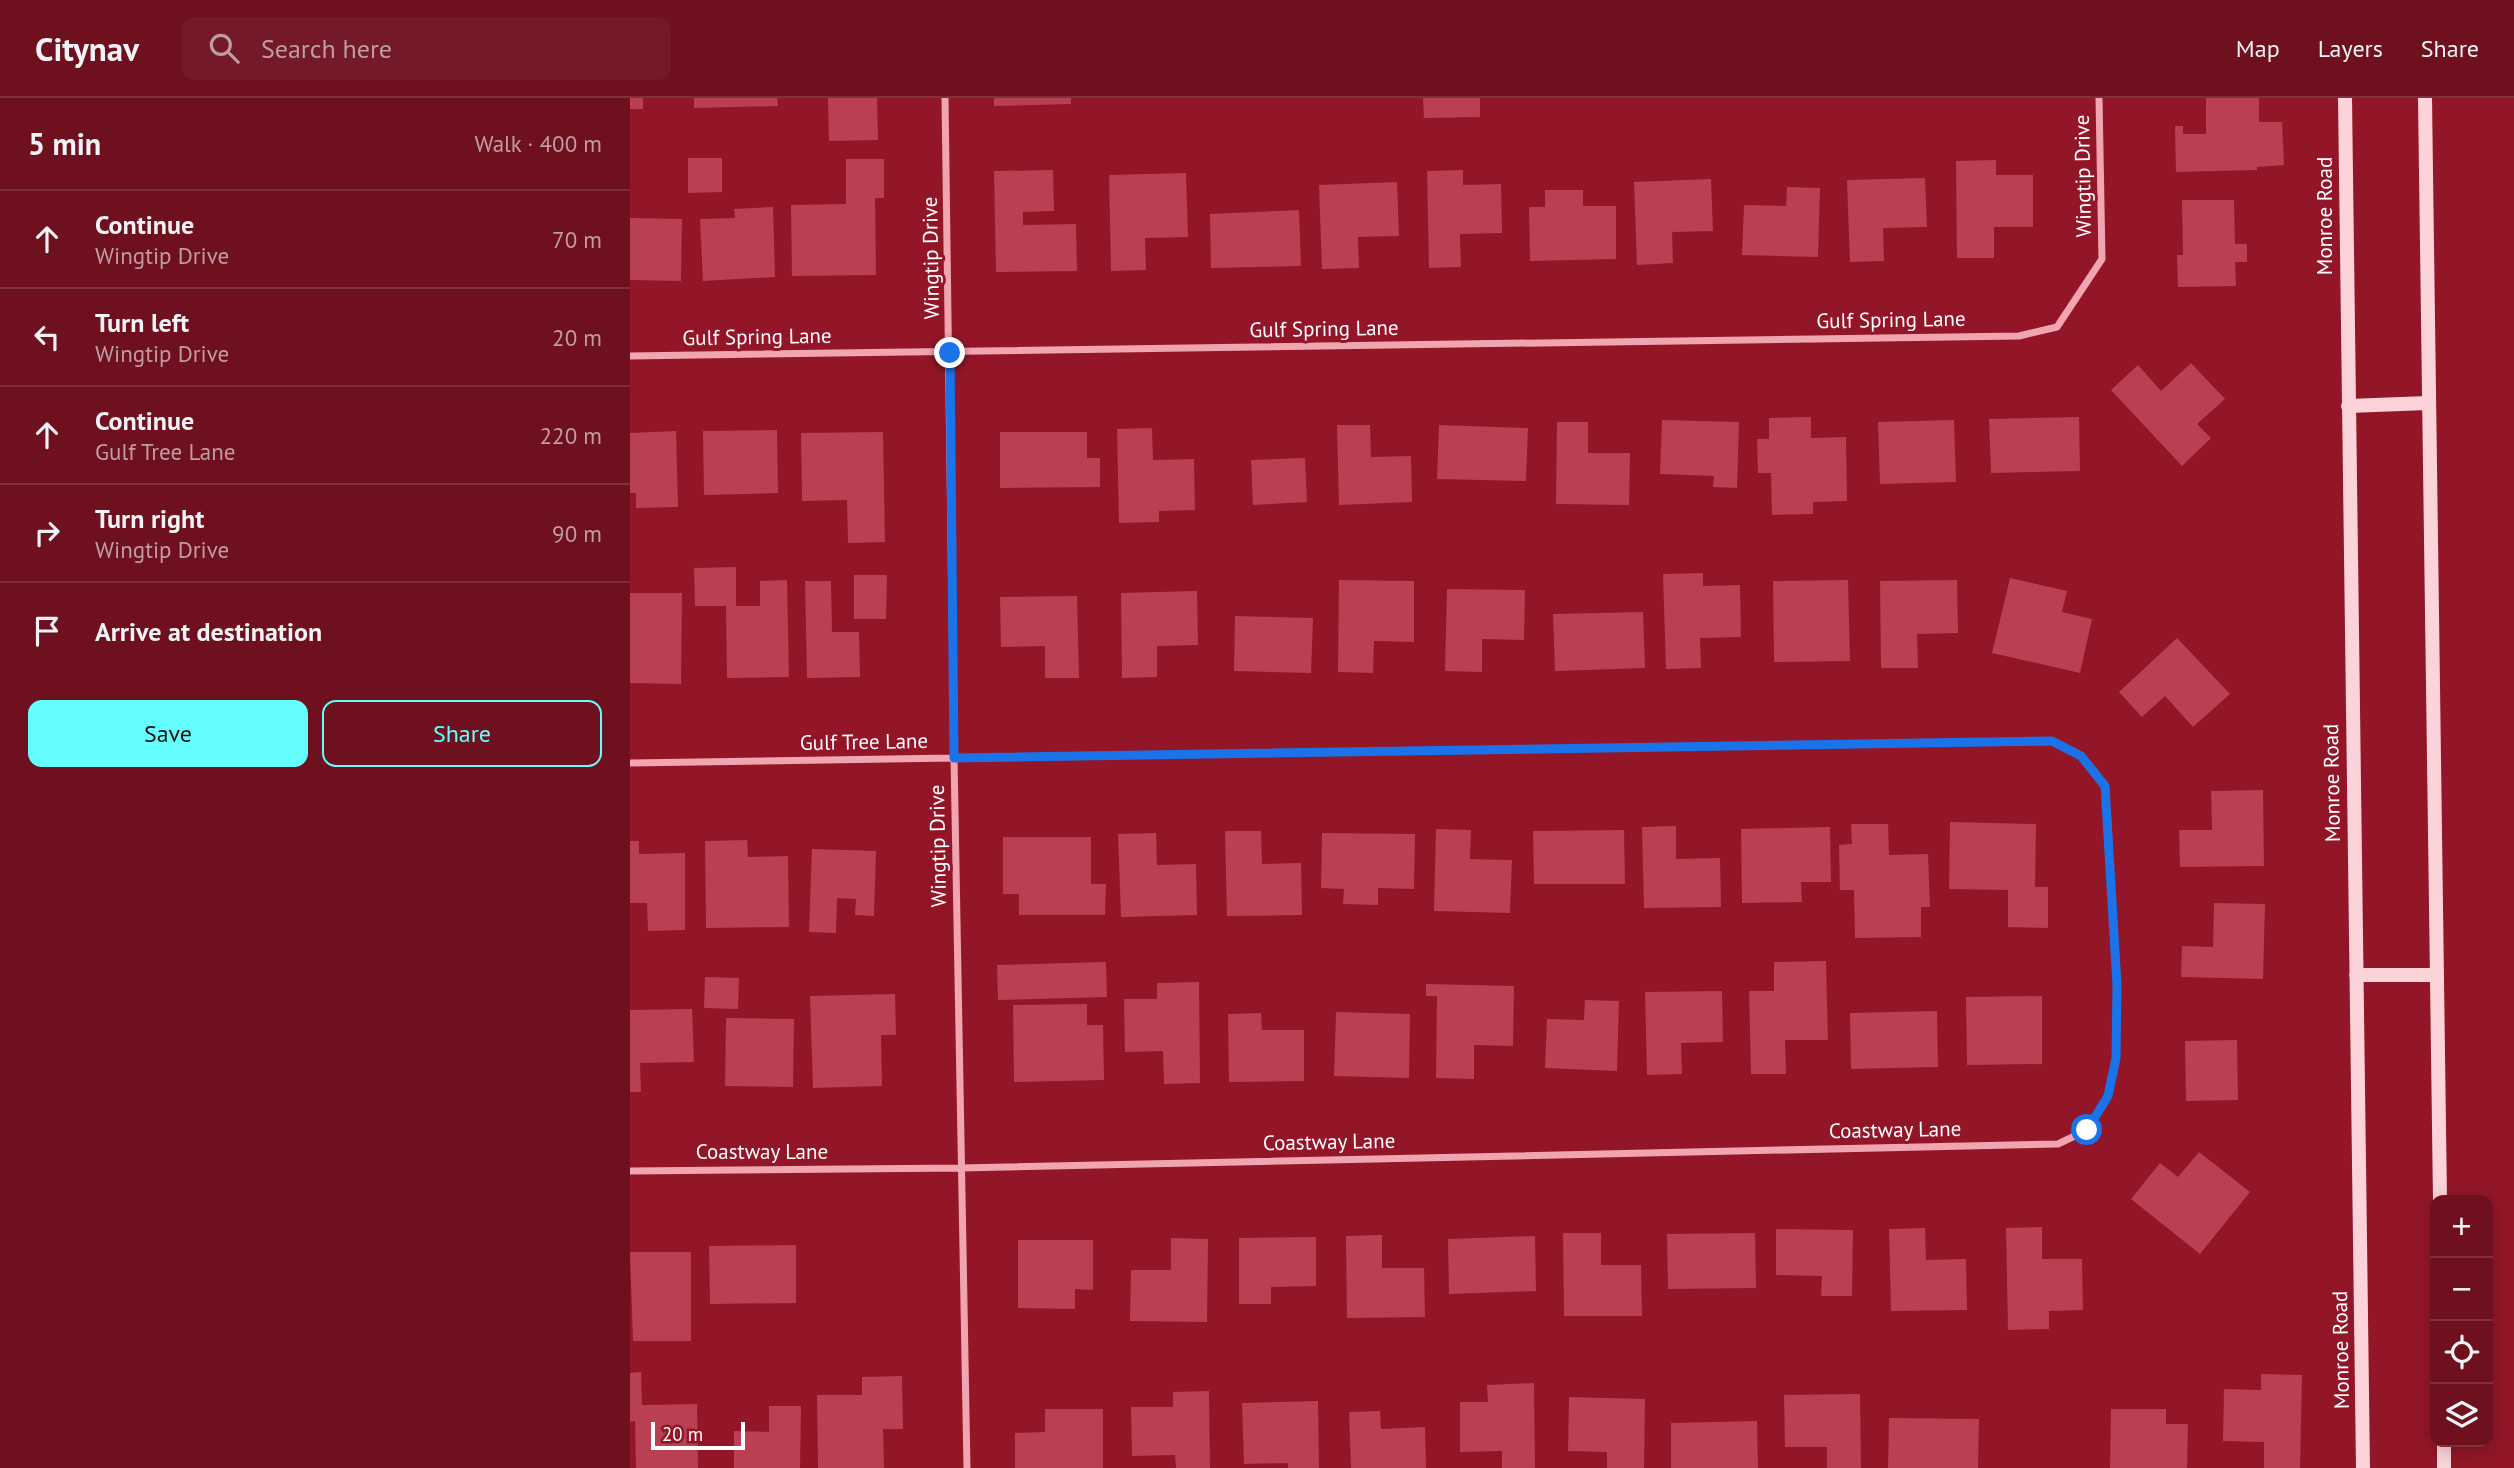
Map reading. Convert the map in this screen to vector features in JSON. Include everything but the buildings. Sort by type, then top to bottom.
[{"type":"main road","name":"Monroe Road","points":[[2345,98],[2363,1468]]},
{"type":"main road","points":[[2425,98],[2440,1195]]},
{"type":"main road","points":[[2348,406],[2428,403]]},
{"type":"main road","points":[[2356,975],[2437,975]]},
{"type":"main road","points":[[2444,1447],[2444,1468]]},
{"type":"street","name":"Wingtip Drive","points":[[945,98],[967,1468]]},
{"type":"street","name":"Wingtip Drive","points":[[2019,336],[2057,327],[2102,259],[2099,98]]},
{"type":"street","name":"Gulf Spring Lane","points":[[630,356],[2019,336]]},
{"type":"street","name":"Gulf Tree Lane","points":[[630,763],[2052,741],[2081,756],[2105,786],[2117,985],[2116,1058],[2108,1096],[2087,1130],[2058,1144],[2028,1144]]},
{"type":"street","name":"Coastway Lane","points":[[630,1171],[961,1168],[2028,1144]]},
{"type":"route","points":[[950,353],[954,758],[2052,741],[2081,756],[2105,786],[2117,985],[2116,1058],[2108,1096],[2087,1130]]}]
